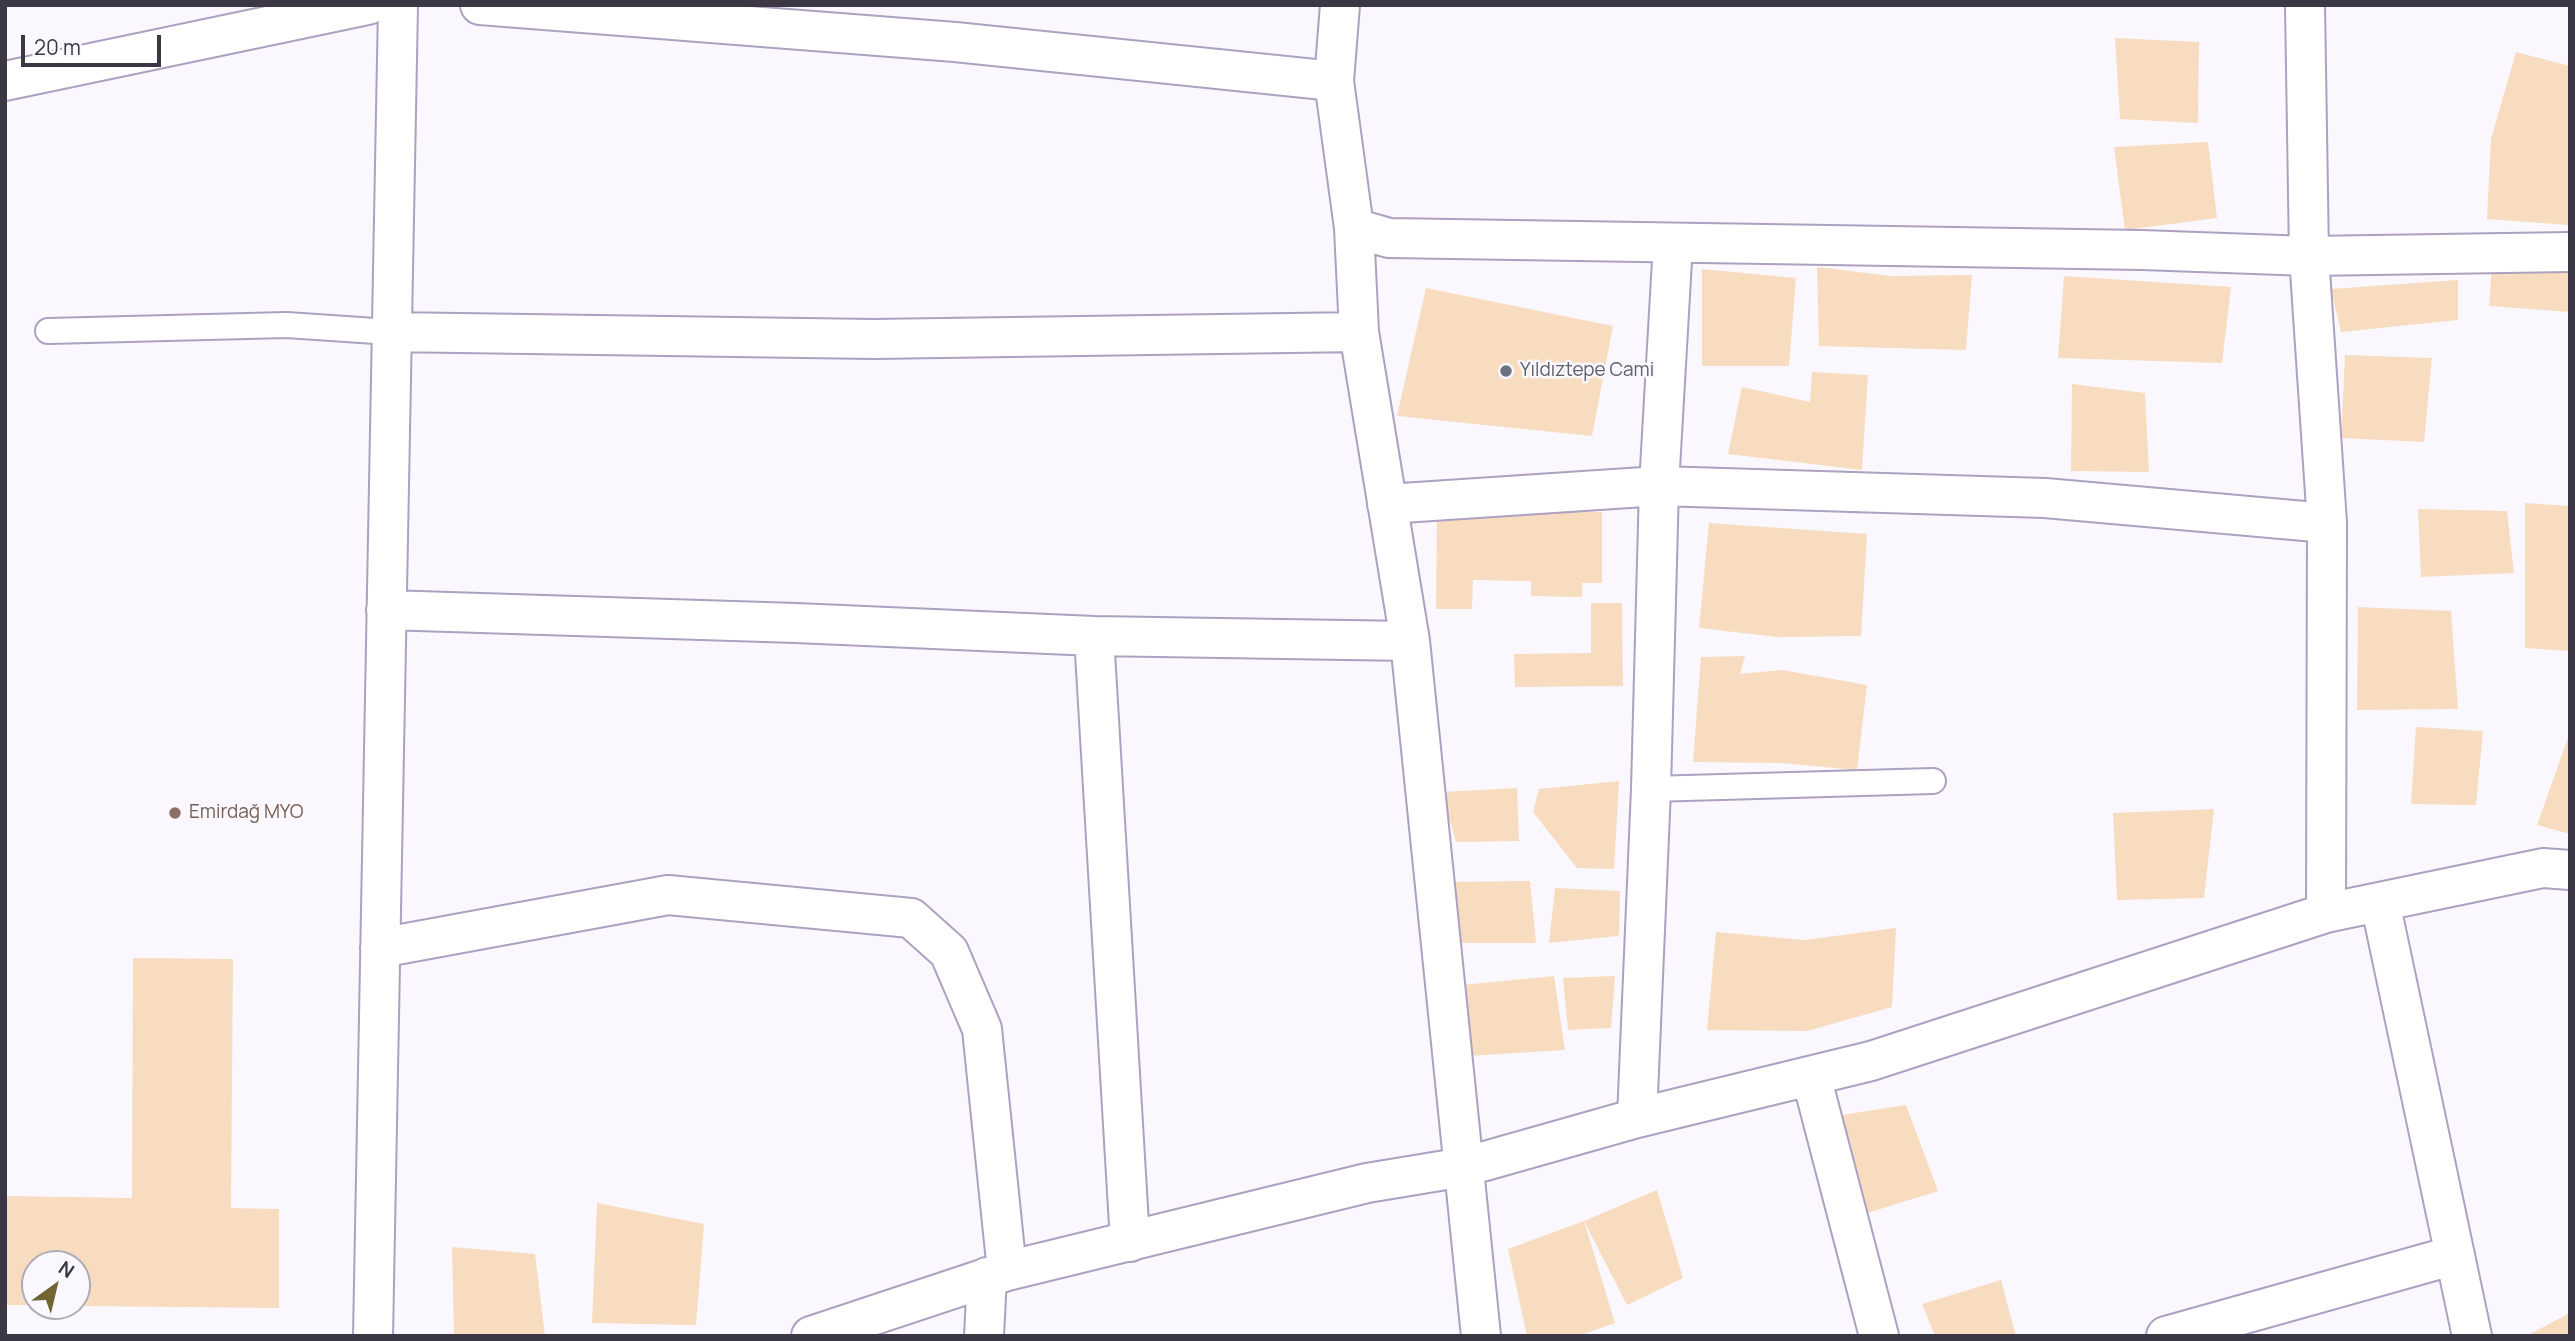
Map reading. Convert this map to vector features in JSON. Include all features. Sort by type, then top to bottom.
[{"type":"street","points":[[5,81],[368,5]]},
{"type":"street","points":[[373,1336],[398,5]]},
{"type":"street","points":[[480,5],[955,42],[1334,81]]},
{"type":"street","points":[[1340,5],[1334,81],[1354,228],[1359,332],[1410,641],[1481,1336]]},
{"type":"street","points":[[2305,5],[2309,256],[2327,523],[2326,913]]},
{"type":"street","points":[[1354,228],[1390,238],[2142,250],[2309,256],[2570,251]]},
{"type":"street","points":[[1637,1118],[1651,789],[1659,486],[1673,243]]},
{"type":"street","points":[[390,332],[873,339],[1359,332]]},
{"type":"street","points":[[1387,504],[1659,486],[2045,498],[2327,523]]},
{"type":"street","points":[[386,610],[782,622],[1094,636],[1410,641]]},
{"type":"street","points":[[1094,636],[1130,1242]]},
{"type":"street","points":[[811,1336],[997,1274],[1367,1183],[1464,1167],[1637,1118],[1871,1061],[2326,913],[2543,868],[2570,870]]},
{"type":"street","points":[[380,948],[668,895],[911,918],[949,952],[982,1029],[997,1274],[984,1336]]},
{"type":"street","points":[[2380,902],[2472,1336]]},
{"type":"street","points":[[1811,1076],[1879,1336]]},
{"type":"street","points":[[2166,1336],[2455,1255]]},
{"type":"lane","points":[[48,331],[287,326],[390,332]]},
{"type":"lane","points":[[1651,789],[1933,781]]},
{"type":"building","points":[[2115,38],[2199,42],[2198,123],[2120,119]]},
{"type":"building","points":[[2516,52],[2570,66],[2569,225],[2487,219],[2491,139]]},
{"type":"building","points":[[2208,142],[2217,218],[2125,230],[2114,147]]},
{"type":"building","points":[[1817,267],[1891,276],[1972,275],[1966,350],[1819,346]]},
{"type":"building","points":[[2492,267],[2570,272],[2570,312],[2489,306]]},
{"type":"building","points":[[1702,269],[1796,278],[1789,366],[1702,366]]},
{"type":"building","points":[[2064,276],[2231,287],[2222,363],[2058,358]]},
{"type":"building","points":[[2458,280],[2458,320],[2341,332],[2331,289]]},
{"type":"building","name":"Yıldıztepe Cami","points":[[1426,288],[1613,326],[1592,436],[1397,416]]},
{"type":"building","points":[[2345,355],[2432,358],[2424,442],[2341,438]]},
{"type":"building","points":[[1812,372],[1868,375],[1862,470],[1728,454],[1742,387],[1810,402]]},
{"type":"building","points":[[2072,384],[2145,393],[2149,472],[2071,471]]},
{"type":"building","points":[[2525,503],[2570,506],[2568,651],[2525,648]]},
{"type":"building","points":[[1437,509],[1602,512],[1602,583],[1582,583],[1582,597],[1531,596],[1531,581],[1473,580],[1472,609],[1436,609]]},
{"type":"building","points":[[2418,509],[2507,511],[2514,573],[2421,577]]},
{"type":"building","points":[[1709,523],[1867,534],[1861,636],[1777,637],[1699,628]]},
{"type":"building","points":[[1591,603],[1622,603],[1623,686],[1515,687],[1514,654],[1591,653]]},
{"type":"building","points":[[2358,607],[2451,611],[2458,709],[2357,710]]},
{"type":"building","points":[[1745,656],[1740,674],[1782,670],[1867,685],[1857,770],[1781,763],[1693,762],[1701,657]]},
{"type":"building","points":[[2416,727],[2483,731],[2476,805],[2411,804]]},
{"type":"building","points":[[2570,736],[2570,834],[2537,825]]},
{"type":"building","points":[[1619,781],[1614,869],[1577,868],[1533,812],[1539,789]]},
{"type":"building","points":[[1517,788],[1519,841],[1456,842],[1442,792]]},
{"type":"building","points":[[2214,809],[2204,898],[2117,900],[2113,813]]},
{"type":"building","points":[[1530,881],[1536,943],[1454,943],[1448,882]]},
{"type":"building","points":[[1555,888],[1620,891],[1619,936],[1549,943]]},
{"type":"building","points":[[1896,928],[1892,1007],[1807,1031],[1707,1030],[1716,932],[1804,940]]},
{"type":"building","points":[[133,958],[233,959],[231,1208],[279,1209],[279,1308],[91,1306],[91,1250],[21,1250],[21,1305],[5,1305],[5,1196],[132,1198]]},
{"type":"building","points":[[1554,976],[1565,1050],[1469,1056],[1462,985]]},
{"type":"building","points":[[1615,976],[1611,1028],[1568,1030],[1563,978]]},
{"type":"building","points":[[1906,1105],[1938,1191],[1861,1215],[1835,1116]]},
{"type":"building","points":[[1657,1190],[1683,1278],[1627,1305],[1584,1221]]},
{"type":"building","points":[[597,1203],[704,1224],[696,1325],[592,1323]]},
{"type":"building","points":[[1584,1221],[1615,1323],[1578,1336],[1527,1336],[1508,1249]]},
{"type":"building","points":[[452,1247],[535,1254],[545,1336],[454,1336]]},
{"type":"building","points":[[2001,1280],[2016,1336],[1935,1336],[1922,1304]]},
{"type":"building","points":[[2570,1313],[2570,1336],[2526,1336]]},
{"type":"place","name":"Yıldıztepe Cami","points":[[1506,371]]},
{"type":"place","name":"Emirdağ MYO","points":[[175,813]]}]
